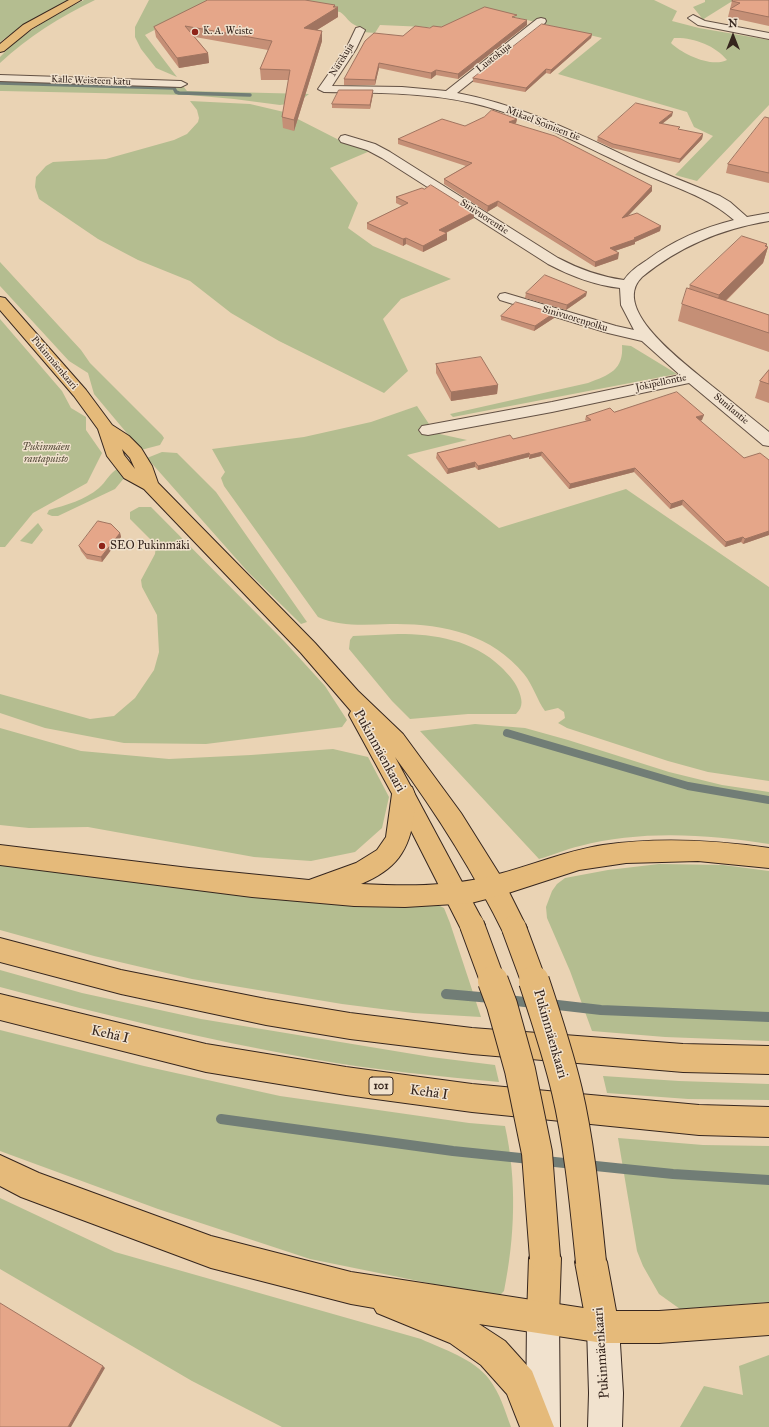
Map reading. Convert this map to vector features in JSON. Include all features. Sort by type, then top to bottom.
[{"type":"main road","points":[[0,49],[27,27],[76,0]]},
{"type":"main road","name":"Pukinmäenkaari","points":[[0,301],[56,364],[106,429],[116,456],[130,474],[150,485],[308,648],[350,697],[394,740],[429,784],[453,820],[494,888],[514,928],[542,1002],[561,1068],[580,1155],[591,1262],[603,1327]]},
{"type":"main road","name":"Pukinmäenkaari","points":[[350,697],[404,794],[472,925],[502,1005],[520,1070],[537,1153],[545,1258],[543,1317]]},
{"type":"main road","points":[[306,891],[364,872],[387,855],[397,839],[401,827],[404,794]]},
{"type":"main road","points":[[0,855],[153,875],[306,891],[390,895],[455,894],[494,888],[577,861],[624,852],[700,850],[769,858]]},
{"type":"main road","points":[[0,950],[121,982],[266,1012],[350,1026],[472,1041],[683,1058],[769,1060]]},
{"type":"main road","name":"Kehä I","points":[[0,1007],[206,1058],[346,1081],[472,1098],[699,1120],[769,1122]]},
{"type":"main road","points":[[0,1170],[32,1186],[211,1252],[351,1288],[603,1327],[659,1327],[769,1319]]},
{"type":"main road","points":[[351,1288],[461,1331],[493,1353],[520,1383],[537,1427]]},
{"type":"street","points":[[693,18],[702,23],[769,36]]},
{"type":"street","name":"Lustokuja","points":[[448,95],[541,21]]},
{"type":"street","name":"Närekuja","points":[[324,89],[351,49],[360,30]]},
{"type":"street","name":"Kalle Weisteen katu","points":[[0,78],[181,84]]},
{"type":"street","name":"Mikael Soinisen tie","points":[[324,89],[406,91],[448,95],[510,110],[577,136],[634,165],[715,199],[725,204],[744,221]]},
{"type":"street","name":"Sinivuorentie","points":[[345,139],[371,147],[386,155],[553,261],[576,273],[606,282],[627,285]]},
{"type":"street","points":[[627,285],[644,269],[671,249],[685,241],[726,225],[769,217]]},
{"type":"street","name":"Jokipellontie","points":[[627,285],[627,301],[636,320],[647,337],[692,377]]},
{"type":"street","name":"Sinivuorenpolku","points":[[505,297],[613,330],[647,337]]},
{"type":"street","name":"Jokipellontie","points":[[428,430],[552,407],[692,377]]},
{"type":"street","name":"Sunilantie","points":[[692,377],[769,441]]},
{"type":"street","name":"Pukinmäenkaari","points":[[543,1317],[543,1427]]},
{"type":"street","name":"Pukinmäenkaari","points":[[603,1327],[606,1393],[605,1427]]},
{"type":"green space","points":[[0,0],[68,0],[29,21],[0,42]]},
{"type":"green space","points":[[84,0],[95,0],[69,13],[45,28],[22,44],[0,63],[0,57],[18,40],[50,18]]},
{"type":"green space","points":[[149,0],[211,0],[145,35],[177,77],[156,68],[141,49],[135,37],[135,27]]},
{"type":"green space","points":[[272,0],[654,0],[677,11],[672,21],[699,28],[769,40],[769,105],[697,181],[675,175],[713,136],[694,127],[687,112],[558,74],[602,38],[481,9],[449,28],[380,25],[375,33],[363,32],[340,12]],"holes":[[[674,38],[681,38],[710,46],[727,60],[713,62],[698,59],[682,51],[671,43]]]},
{"type":"green space","points":[[705,0],[734,0],[702,20],[693,7],[705,2]]},
{"type":"green space","points":[[0,80],[183,86],[187,91],[309,94],[301,100],[280,105],[189,95],[0,91]]},
{"type":"green space","points":[[190,101],[250,104],[284,112],[339,140],[370,151],[330,168],[358,203],[348,228],[373,246],[451,279],[401,299],[383,319],[408,371],[384,393],[279,341],[231,313],[190,281],[138,260],[98,239],[39,199],[35,187],[36,177],[46,166],[53,162],[106,159],[174,140],[187,134],[198,122],[199,118],[197,110]]},
{"type":"green space","points":[[0,262],[81,350],[90,363],[162,435],[164,438],[160,445],[141,450],[94,394],[88,373],[69,361],[0,286]]},
{"type":"green space","name":"Pukinmäen rantapuisto","points":[[0,319],[62,391],[71,408],[86,417],[86,430],[102,453],[87,483],[33,513],[5,547],[0,547]]},
{"type":"green space","points":[[622,345],[631,346],[677,374],[453,417],[450,414],[596,380],[609,374],[618,366],[622,353]]},
{"type":"green space","points":[[417,406],[435,433],[467,440],[407,455],[499,528],[626,489],[769,587],[769,781],[708,772],[668,761],[567,728],[558,723],[565,718],[564,712],[558,708],[545,711],[527,678],[511,660],[480,640],[463,633],[409,624],[344,624],[318,617],[224,486],[221,478],[225,472],[212,449],[304,437],[371,422]]},
{"type":"green space","points":[[162,452],[177,453],[216,492],[307,622],[301,624],[248,572],[147,458]]},
{"type":"green space","points":[[119,468],[125,477],[115,489],[58,516],[47,514],[49,510],[75,502],[88,496],[102,486],[113,472]]},
{"type":"green space","points":[[139,507],[151,507],[284,641],[325,686],[347,720],[342,727],[206,744],[124,743],[45,728],[0,713],[0,694],[90,719],[114,716],[135,698],[154,670],[159,652],[157,615],[142,587],[141,580],[155,554],[156,545],[130,519],[130,512]]},
{"type":"green space","points":[[38,523],[43,530],[32,544],[20,541]]},
{"type":"green space","points":[[398,634],[439,637],[453,640],[478,650],[501,667],[513,680],[522,702],[519,711],[516,714],[468,714],[410,719],[392,701],[349,649],[350,640],[353,636]]},
{"type":"green space","points":[[475,724],[525,728],[669,772],[722,785],[769,792],[769,844],[698,836],[650,836],[603,841],[575,847],[539,859],[420,731]]},
{"type":"green space","points":[[0,728],[81,751],[169,759],[333,749],[368,757],[389,797],[382,828],[355,852],[311,861],[254,857],[88,827],[29,828],[0,825]]},
{"type":"green space","points":[[0,863],[324,904],[440,906],[444,908],[450,923],[481,1017],[413,1013],[342,1004],[192,979],[94,956],[0,930]]},
{"type":"green space","points":[[659,864],[723,865],[769,871],[769,1041],[665,1037],[592,1031],[570,971],[547,918],[546,907],[552,891],[557,884],[565,878],[608,870]]},
{"type":"green space","points":[[0,970],[82,993],[201,1019],[431,1057],[495,1065],[499,1082],[336,1063],[274,1052],[195,1035],[0,987]]},
{"type":"green space","points":[[0,1030],[144,1066],[280,1096],[469,1123],[505,1126],[509,1146],[513,1188],[513,1208],[508,1271],[504,1291],[501,1294],[492,1296],[310,1259],[158,1209],[0,1151]]},
{"type":"green space","points":[[603,1076],[679,1081],[769,1084],[769,1100],[688,1099],[607,1093]]},
{"type":"green space","points":[[618,1138],[703,1145],[769,1146],[769,1302],[680,1309],[659,1294],[643,1266],[637,1251]]},
{"type":"green space","points":[[0,1198],[115,1252],[421,1339],[448,1351],[467,1360],[483,1372],[489,1379],[499,1396],[511,1427],[282,1427],[192,1381],[0,1269]]},
{"type":"green space","points":[[769,1355],[769,1427],[680,1427],[704,1386],[743,1395],[739,1366]]},
{"type":"building","points":[[208,0],[305,0],[335,5],[333,7],[338,7],[304,28],[322,31],[294,120],[282,117],[290,70],[260,69],[272,41],[185,26],[208,53],[177,58],[154,27]]},
{"type":"building","points":[[769,0],[769,17],[730,9],[740,3],[732,1]]},
{"type":"building","points":[[485,7],[517,15],[512,17],[527,20],[458,74],[436,70],[431,73],[379,63],[375,80],[344,79],[365,41],[374,33],[403,36],[415,26],[430,28],[433,26],[441,27]]},
{"type":"building","points":[[542,24],[592,34],[551,70],[546,69],[526,88],[473,78]]},
{"type":"building","points":[[339,90],[373,90],[370,105],[332,104]]},
{"type":"building","points":[[636,103],[673,112],[659,123],[680,127],[678,129],[703,134],[680,159],[613,144],[598,137]]},
{"type":"building","points":[[492,110],[517,119],[509,122],[555,136],[652,186],[622,218],[637,213],[661,226],[634,238],[636,239],[610,248],[619,253],[595,262],[498,201],[488,206],[444,179],[472,163],[398,139],[442,119],[465,126],[484,117]]},
{"type":"building","points":[[765,117],[769,118],[769,173],[728,164]]},
{"type":"building","points":[[431,185],[474,212],[439,230],[447,233],[423,246],[367,223],[408,203],[396,197],[422,188],[424,189]]},
{"type":"building","points":[[742,236],[767,244],[765,246],[768,247],[719,295],[690,285]]},
{"type":"building","points":[[545,275],[587,292],[567,305],[526,293]]},
{"type":"building","points":[[687,288],[769,315],[769,333],[682,304]]},
{"type":"building","points":[[516,302],[554,313],[535,326],[501,316]]},
{"type":"building","points":[[481,357],[498,385],[451,392],[436,364]]},
{"type":"building","points":[[769,370],[769,384],[760,381]]},
{"type":"building","points":[[677,392],[704,415],[696,417],[744,458],[760,453],[769,460],[769,531],[745,539],[743,537],[726,542],[683,500],[671,504],[635,468],[570,484],[542,452],[530,455],[529,453],[478,466],[475,462],[448,469],[437,453],[510,435],[513,439],[591,420],[586,416],[610,408],[614,412]]},
{"type":"building","points":[[98,521],[111,524],[120,533],[101,557],[86,554],[79,546]]},
{"type":"building","points":[[0,1303],[103,1366],[68,1427],[0,1427]]},
{"type":"waterway","points":[[0,83],[174,88],[176,92],[179,93],[250,95]]},
{"type":"waterway","points":[[507,733],[688,786],[769,800]]},
{"type":"waterway","points":[[446,994],[491,998]]},
{"type":"waterway","points":[[508,1000],[533,1003]]},
{"type":"waterway","points":[[549,1004],[601,1010],[769,1017]]},
{"type":"waterway","points":[[221,1119],[453,1151],[530,1159]]},
{"type":"waterway","points":[[545,1161],[574,1164]]},
{"type":"waterway","points":[[586,1165],[673,1174],[769,1180]]},
{"type":"place","name":"K. A. Weiste","points":[[195,32]]},
{"type":"place","name":"SEO Pukinmäki","points":[[102,546]]}]
